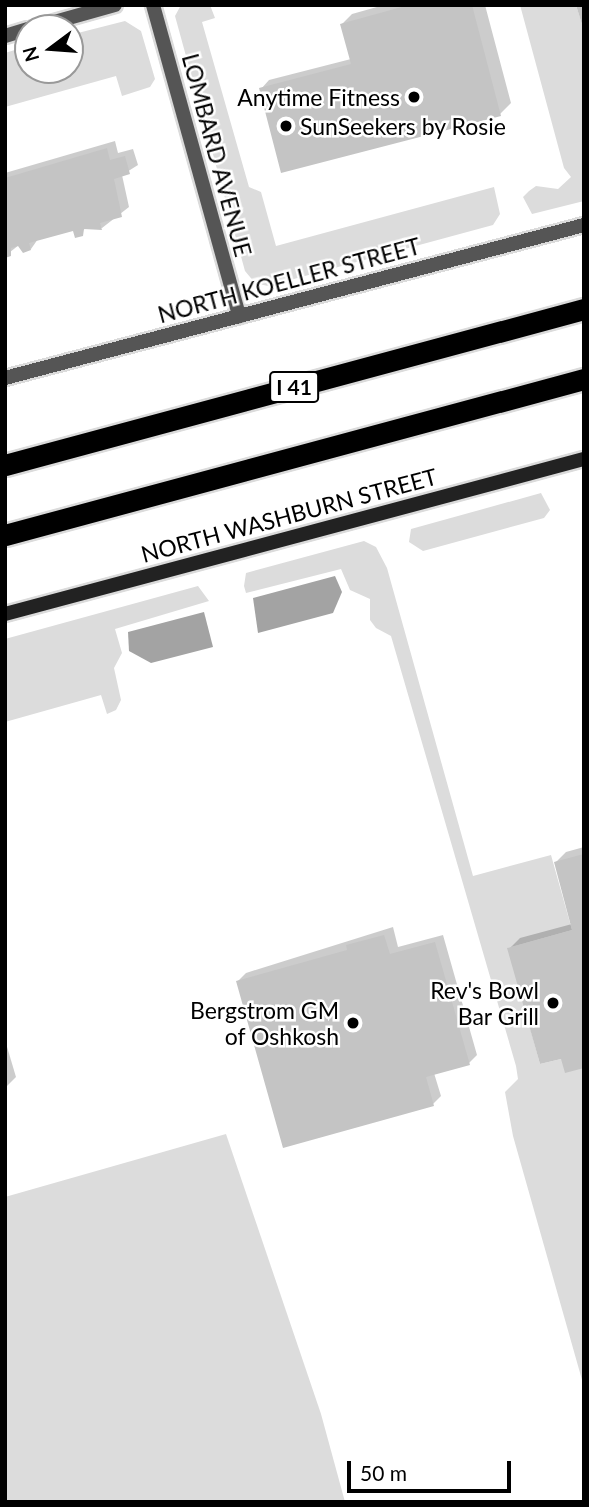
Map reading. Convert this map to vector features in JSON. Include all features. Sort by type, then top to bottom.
[{"type":"highway","name":"I 41","points":[[5,466],[584,309]]},
{"type":"highway","points":[[5,536],[584,379]]},
{"type":"street","points":[[83,14],[115,5]]},
{"type":"street","name":"LOMBARD AVENUE","points":[[153,5],[239,316]]},
{"type":"street","name":"NORTH KOELLER STREET","points":[[5,378],[584,225]]},
{"type":"street","name":"NORTH WASHBURN STREET","points":[[5,614],[584,459]]},
{"type":"shaded area","points":[[181,5],[210,5],[215,18],[202,22],[249,187],[261,192],[276,246],[494,187],[500,214],[493,225],[268,286],[255,283],[245,271],[175,16]]},
{"type":"shaded area","points":[[520,5],[576,5],[584,31],[584,201],[532,214],[523,197],[529,191],[536,186],[558,189],[571,177],[564,168]]},
{"type":"shaded area","points":[[125,21],[141,31],[155,79],[150,87],[122,96],[116,76],[5,107],[5,53],[14,50],[14,84],[84,84],[84,31]]},
{"type":"shaded area","points":[[541,493],[550,510],[544,518],[423,551],[409,542],[411,529]]},
{"type":"shaded area","points":[[364,541],[376,547],[387,568],[473,876],[551,855],[572,930],[508,948],[540,1064],[561,1059],[584,1068],[584,1387],[513,1136],[505,1092],[518,1079],[516,1066],[391,636],[376,628],[370,620],[370,599],[350,590],[341,569],[246,593],[244,586],[246,573]]},
{"type":"shaded area","points":[[335,576],[342,592],[333,613],[258,633],[253,598]]},
{"type":"shaded area","points":[[198,586],[209,601],[115,629],[122,653],[114,668],[121,700],[116,710],[107,714],[101,695],[5,722],[5,639]]},
{"type":"shaded area","points":[[204,612],[213,647],[151,663],[129,651],[128,632]]},
{"type":"shaded area","points":[[226,1134],[321,1414],[345,1502],[5,1502],[5,1197]]},
{"type":"building","points":[[409,5],[472,5],[501,116],[281,173],[259,88],[351,64],[340,24]]},
{"type":"building","points":[[576,5],[584,5],[584,28],[583,28]]},
{"type":"building","points":[[107,148],[110,160],[125,156],[130,174],[114,179],[122,217],[100,223],[102,230],[84,229],[83,236],[75,238],[73,231],[29,243],[31,250],[23,253],[18,246],[11,248],[11,256],[5,258],[5,178]]},
{"type":"building","name":"Rev's Bowl Bar Grill","points":[[584,854],[584,1068],[565,1073],[561,1059],[540,1064],[507,948],[572,930],[554,862]]},
{"type":"building","name":"Bergstrom GM of Oshkosh","points":[[384,935],[390,954],[435,942],[470,1065],[426,1077],[434,1106],[283,1148],[236,981],[347,950],[346,945]]},
{"type":"place","name":"Anytime Fitness","points":[[414,97]]},
{"type":"place","name":"SunSeekers by Rosie","points":[[286,126]]},
{"type":"place","name":"Rev's Bowl Bar Grill","points":[[553,1003]]},
{"type":"place","name":"Bergstrom GM of Oshkosh","points":[[353,1023]]}]
